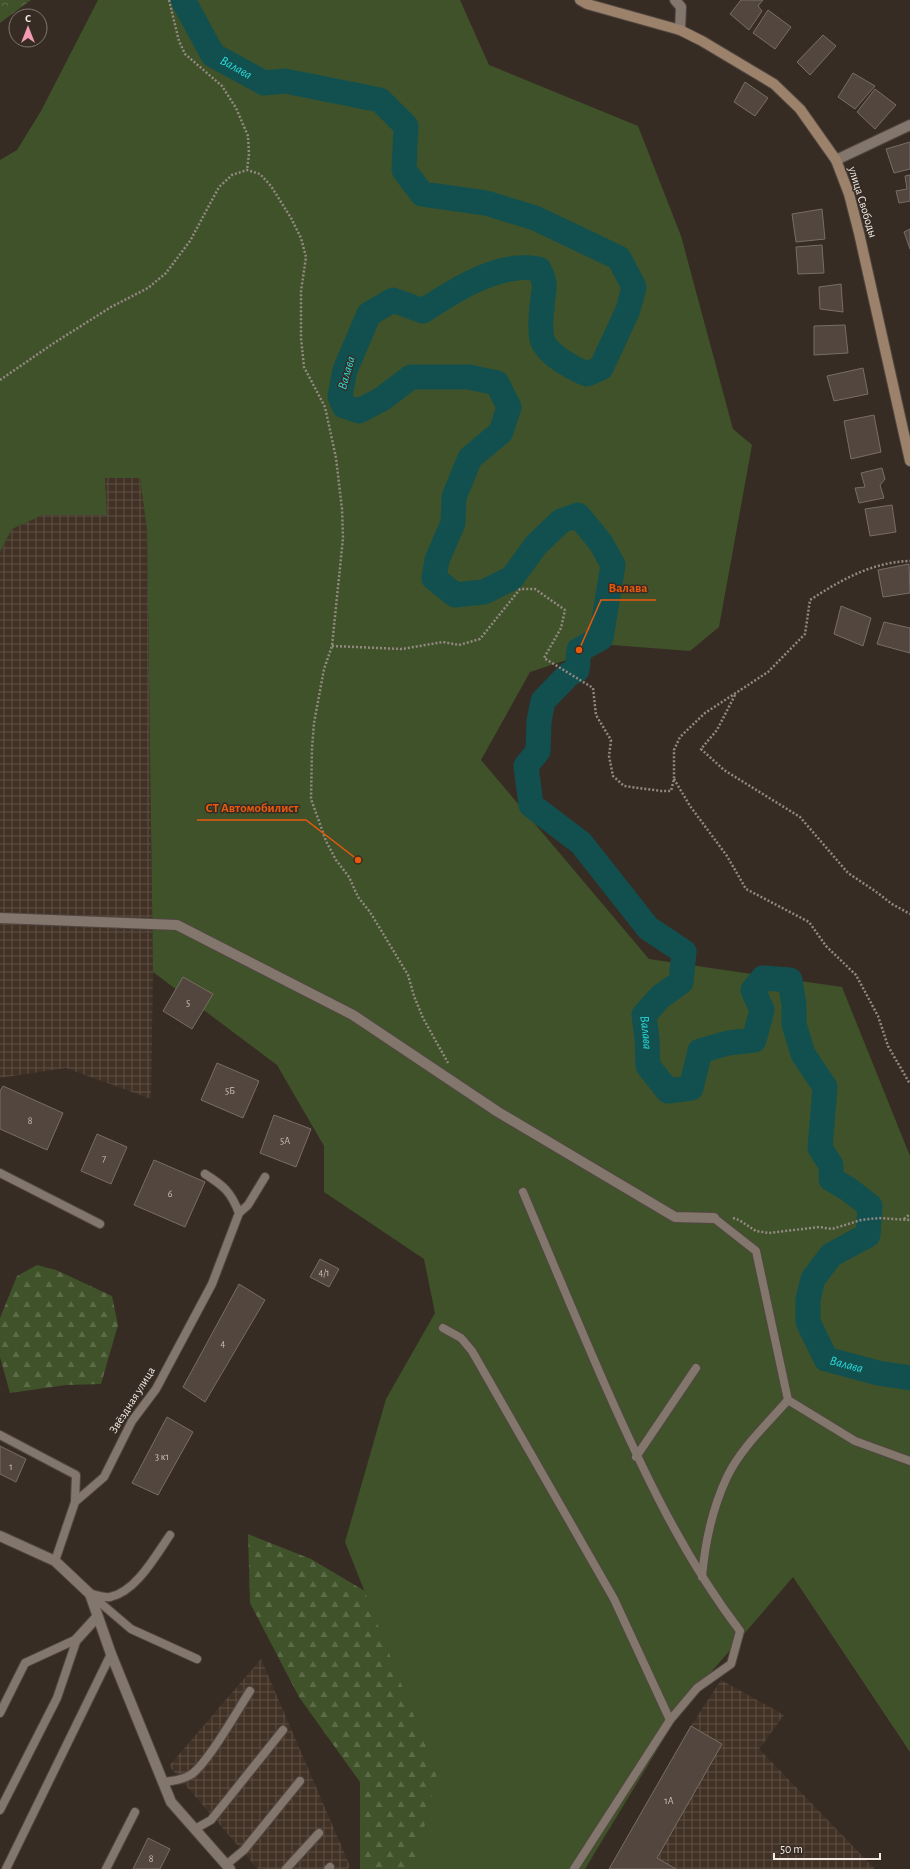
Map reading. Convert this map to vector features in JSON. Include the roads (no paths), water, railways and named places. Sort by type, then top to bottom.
[{"type":"main road","name":"улица Свободы","points":[[580,0],[587,4],[680,30],[702,41],[774,84],[800,109],[836,160],[849,194],[910,461]]},
{"type":"street","points":[[676,0],[681,7],[680,30]]},
{"type":"street","points":[[836,160],[910,126]]},
{"type":"street","points":[[0,918],[177,925],[353,1015],[498,1112],[675,1217],[714,1218]]},
{"type":"street","points":[[0,1536],[55,1561],[90,1594],[111,1654],[171,1802],[228,1867]]},
{"type":"street","points":[[77,1639],[97,1617]]},
{"type":"lane","points":[[0,1173],[100,1224]]},
{"type":"lane","points":[[205,1174],[223,1185],[233,1197],[239,1213],[248,1206],[265,1177]]},
{"type":"lane","points":[[523,1192],[636,1457],[674,1530],[702,1577],[715,1598],[740,1631],[731,1664],[697,1688],[670,1720],[574,1869]]},
{"type":"lane","name":"Звёздная улица","points":[[75,1502],[104,1477],[132,1421],[156,1388],[212,1284],[239,1213]]},
{"type":"lane","points":[[714,1218],[756,1251],[788,1400],[855,1441],[910,1461]]},
{"type":"lane","points":[[444,1328],[460,1338],[476,1358],[614,1599],[670,1720]]},
{"type":"lane","points":[[636,1457],[696,1368]]},
{"type":"lane","points":[[702,1577],[710,1519],[728,1476],[749,1446],[788,1400]]},
{"type":"lane","points":[[0,1435],[76,1474],[75,1502],[55,1561]]},
{"type":"lane","points":[[90,1594],[109,1598],[124,1592],[145,1572],[170,1535]]},
{"type":"lane","points":[[90,1594],[131,1629],[197,1659]]},
{"type":"lane","points":[[0,1713],[25,1663],[77,1639]]},
{"type":"lane","points":[[0,1810],[57,1698],[77,1639]]},
{"type":"lane","points":[[6,1869],[111,1654]]},
{"type":"lane","points":[[162,1782],[176,1781],[191,1774],[204,1762],[250,1691]]},
{"type":"lane","points":[[196,1830],[211,1820],[283,1730]]},
{"type":"lane","points":[[228,1867],[244,1850],[300,1781]]},
{"type":"lane","points":[[106,1869],[135,1812]]},
{"type":"lane","points":[[286,1869],[319,1833]]},
{"type":"waterway","name":"Валава","points":[[183,0],[213,55],[264,83],[285,81],[380,100],[406,126],[404,170],[422,194],[486,203],[535,218],[619,258],[634,287],[628,310],[601,368],[587,374],[568,365],[549,350],[541,335],[544,288],[542,275],[539,269],[517,268],[504,270],[480,278],[423,311],[393,300],[369,314],[345,370],[340,396],[344,406],[359,411],[382,399],[411,377],[469,377],[497,383],[509,407],[501,432],[470,458],[454,497],[453,523],[437,560],[434,578],[455,595],[484,592],[512,578],[536,545],[561,521],[578,515],[601,543],[613,565],[601,638],[579,650],[577,670],[569,674],[543,701],[539,721],[538,751],[526,766],[531,805],[581,843],[648,928],[684,952],[681,982],[660,997],[644,1015],[648,1066],[668,1091],[691,1088],[700,1051],[728,1043],[754,1040],[762,1010],[753,990],[763,978],[790,980],[794,1005],[794,1024],[803,1054],[825,1087],[820,1148],[831,1165],[831,1179],[848,1189],[870,1206],[868,1235],[831,1255],[813,1279],[808,1299],[808,1322],[826,1359],[878,1373],[910,1378]]},
{"type":"place","name":"Валава","points":[[579,650]]},
{"type":"place","name":"СТ Автомобилист","points":[[358,860]]}]
